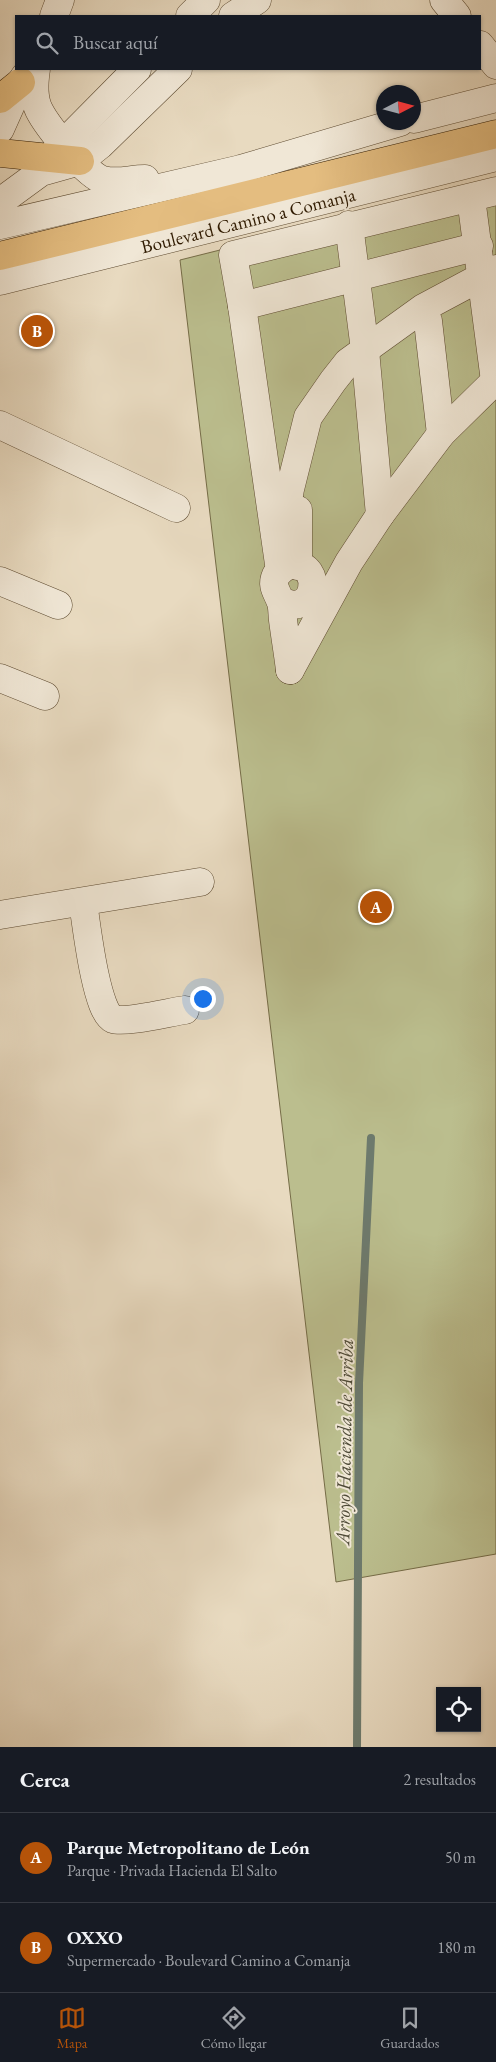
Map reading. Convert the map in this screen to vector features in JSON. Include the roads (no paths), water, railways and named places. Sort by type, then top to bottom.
[{"type":"main road","points":[[0,256],[496,134]]},
{"type":"main road","points":[[0,153],[58,159]]},
{"type":"street","points":[[54,15],[60,0]]},
{"type":"street","points":[[191,15],[206,0]]},
{"type":"street","points":[[234,15],[257,0]]},
{"type":"street","points":[[444,0],[456,15]]},
{"type":"street","points":[[481,46],[496,65]]},
{"type":"street","points":[[0,202],[58,159],[136,70]]},
{"type":"street","points":[[58,159],[100,145],[177,70]]},
{"type":"street","points":[[0,129],[22,80],[34,86],[38,109],[58,159],[88,171],[101,180],[120,182],[138,179],[199,180]]},
{"type":"street","points":[[421,116],[496,98]]},
{"type":"street","points":[[0,225],[199,180],[376,129]]},
{"type":"street","name":"Boulevard Camino a Comanja","points":[[0,282],[496,157]]},
{"type":"street","points":[[484,195],[349,225],[233,255],[242,306],[302,575],[290,670],[280,600],[274,589],[274,582],[302,575],[349,562],[380,515],[440,434],[495,380],[489,281],[479,246],[484,195]]},
{"type":"street","points":[[349,225],[365,358],[380,515]]},
{"type":"street","points":[[242,306],[479,246]]},
{"type":"street","points":[[280,600],[293,605],[305,602],[310,597],[285,520],[290,489],[308,417],[343,368],[396,342],[489,281]]},
{"type":"street","points":[[365,358],[423,308],[489,281]]},
{"type":"street","points":[[428,321],[440,434]]},
{"type":"street","points":[[0,425],[176,508]]},
{"type":"street","points":[[0,581],[58,605]]},
{"type":"street","points":[[0,678],[46,696]]},
{"type":"street","points":[[0,915],[200,882]]},
{"type":"street","points":[[82,902],[99,996],[106,1014],[112,1018],[126,1020],[185,1010]]},
{"type":"waterway","name":"Arroyo Hacienda de Arriba","points":[[357,1747],[359,1383],[371,1138]]},
{"type":"place","name":"OXXO","points":[[37,331]]},
{"type":"place","name":"Parque Metropolitano de León","points":[[376,907]]}]
